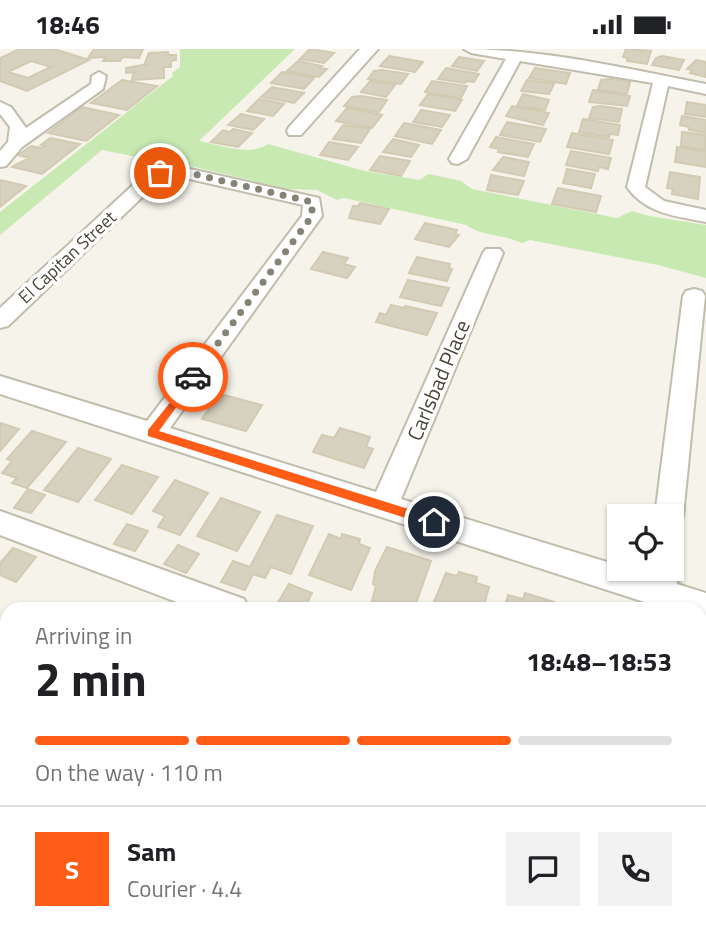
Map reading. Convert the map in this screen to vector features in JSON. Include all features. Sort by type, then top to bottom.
[{"type":"street","points":[[295,131],[369,49]]},
{"type":"street","points":[[471,49],[599,68],[706,89]]},
{"type":"street","points":[[581,65],[587,49]]},
{"type":"street","points":[[599,68],[606,49]]},
{"type":"street","points":[[458,159],[515,55]]},
{"type":"street","points":[[0,162],[16,142],[98,86],[99,76]]},
{"type":"street","points":[[662,79],[636,187],[643,199],[665,208],[706,216]]},
{"type":"street","points":[[0,107],[18,127],[16,142]]},
{"type":"street","name":"El Capitan Street","points":[[0,321],[153,176],[181,171],[312,202],[312,216],[152,433]]},
{"type":"street","name":"Carlsbad Place","points":[[384,506],[492,253]]},
{"type":"street","points":[[670,504],[694,296]]},
{"type":"street","points":[[0,385],[384,506],[607,566]]},
{"type":"street","points":[[3,530],[213,602]]},
{"type":"street","points":[[662,581],[698,602]]},
{"type":"green space","points":[[180,49],[295,49],[199,141],[244,150],[268,144],[365,171],[419,180],[429,174],[461,181],[472,189],[617,218],[632,211],[706,225],[706,278],[658,265],[530,240],[522,243],[479,232],[466,225],[344,198],[337,200],[317,190],[288,189],[178,163],[157,166],[152,160],[102,150],[0,235],[0,212],[173,76],[172,73],[180,67]]},
{"type":"building","points":[[20,49],[54,49],[89,60],[27,91],[0,81],[0,58]],"holes":[[[31,61],[51,67],[28,78],[8,72]]]},
{"type":"building","points":[[94,49],[143,49],[139,58],[123,57],[120,61],[103,61],[106,57],[88,58]]},
{"type":"building","points":[[310,49],[334,53],[324,63],[300,59]]},
{"type":"building","points":[[626,49],[651,51],[647,64],[627,61],[628,58],[623,57]]},
{"type":"building","points":[[168,52],[168,55],[176,55],[176,60],[171,61],[171,67],[164,67],[164,78],[132,80],[133,74],[137,72],[126,73],[126,68],[148,64],[145,63],[149,53]]},
{"type":"building","points":[[389,56],[423,62],[415,72],[380,66]]},
{"type":"building","points":[[662,56],[684,60],[679,70],[652,65],[656,58]]},
{"type":"building","points":[[459,57],[484,61],[477,71],[452,66]]},
{"type":"building","points":[[696,60],[706,62],[706,77],[690,73],[692,70],[687,69]]},
{"type":"building","points":[[298,61],[327,69],[319,77],[287,71]]},
{"type":"building","points":[[446,68],[479,74],[474,82],[438,79]]},
{"type":"building","points":[[535,68],[570,73],[566,84],[529,78]]},
{"type":"building","points":[[374,71],[408,74],[401,84],[368,79]]},
{"type":"building","points":[[282,72],[314,78],[304,89],[271,83]]},
{"type":"building","points":[[122,80],[157,86],[127,110],[91,103]]},
{"type":"building","points":[[527,80],[554,84],[549,94],[521,91]]},
{"type":"building","points":[[601,80],[630,82],[627,94],[598,90]]},
{"type":"building","points":[[370,81],[395,85],[386,97],[361,92]]},
{"type":"building","points":[[432,81],[467,86],[461,98],[425,92]]},
{"type":"building","points":[[272,87],[304,93],[294,103],[261,97]]},
{"type":"building","points":[[593,90],[630,96],[627,106],[589,102]]},
{"type":"building","points":[[428,94],[462,100],[455,111],[420,105]]},
{"type":"building","points":[[523,94],[549,100],[545,110],[517,106]]},
{"type":"building","points":[[352,97],[387,100],[379,112],[344,106]]},
{"type":"building","points":[[259,99],[284,104],[273,116],[247,111]]},
{"type":"building","points":[[687,102],[706,105],[706,117],[685,114]]},
{"type":"building","points":[[512,106],[549,113],[543,125],[506,116]]},
{"type":"building","points":[[82,107],[119,115],[86,141],[48,133]]},
{"type":"building","points":[[593,107],[622,109],[619,122],[589,118]]},
{"type":"building","points":[[347,108],[382,115],[372,128],[336,121]]},
{"type":"building","points":[[421,110],[450,115],[442,127],[413,122]]},
{"type":"building","points":[[241,114],[264,119],[253,130],[228,125]]},
{"type":"building","points":[[682,116],[706,120],[706,133],[689,130],[689,127],[680,125]]},
{"type":"building","points":[[583,119],[620,125],[618,135],[610,134],[609,137],[579,132]]},
{"type":"building","points":[[507,122],[546,129],[540,142],[500,135]]},
{"type":"building","points":[[404,123],[441,130],[432,144],[395,136]]},
{"type":"building","points":[[343,125],[370,129],[361,143],[333,139]]},
{"type":"building","points":[[233,129],[252,133],[238,147],[211,142],[223,130],[230,132]]},
{"type":"building","points":[[682,132],[705,135],[706,150],[681,146]]},
{"type":"building","points":[[572,133],[613,140],[609,154],[567,147]]},
{"type":"building","points":[[496,137],[534,144],[528,157],[498,152],[499,149],[490,147]]},
{"type":"building","points":[[50,138],[80,144],[42,174],[12,167],[29,158],[18,155],[31,146],[42,148],[45,146],[41,145]]},
{"type":"building","points":[[393,139],[419,145],[411,157],[383,152]]},
{"type":"building","points":[[329,142],[358,147],[348,160],[320,155]]},
{"type":"building","points":[[677,147],[706,152],[706,167],[675,162]]},
{"type":"building","points":[[571,151],[611,158],[608,169],[599,167],[598,171],[566,165]]},
{"type":"building","points":[[380,156],[410,161],[401,176],[370,170]]},
{"type":"building","points":[[503,157],[529,162],[524,176],[493,170]]},
{"type":"building","points":[[567,169],[595,174],[591,188],[563,183]]},
{"type":"building","points":[[670,172],[700,177],[698,199],[672,194],[673,189],[667,188]]},
{"type":"building","points":[[491,175],[524,181],[518,195],[487,190]]},
{"type":"building","points":[[0,180],[26,186],[0,207]]},
{"type":"building","points":[[558,188],[601,196],[596,212],[552,204]]},
{"type":"building","points":[[360,203],[389,209],[380,224],[349,218],[353,206]]},
{"type":"building","points":[[425,223],[457,230],[455,234],[459,235],[449,247],[415,239]]},
{"type":"building","points":[[323,252],[348,258],[344,264],[355,267],[347,278],[311,269]]},
{"type":"building","points":[[417,257],[450,264],[449,268],[452,269],[447,281],[409,273]]},
{"type":"building","points":[[408,280],[449,288],[441,306],[400,297]]},
{"type":"building","points":[[391,305],[437,313],[427,335],[376,322],[380,313],[386,315]]},
{"type":"building","points":[[224,395],[262,405],[246,431],[202,419],[215,400],[220,401]]},
{"type":"building","points":[[0,423],[19,429],[0,451]]},
{"type":"building","points":[[340,428],[370,437],[366,447],[373,449],[364,468],[313,452],[322,435],[334,438]]},
{"type":"building","points":[[32,431],[66,442],[27,488],[12,483],[17,478],[2,473],[12,461],[7,459]]},
{"type":"building","points":[[78,448],[111,459],[78,502],[44,490]]},
{"type":"building","points":[[122,465],[158,477],[132,514],[95,500]]},
{"type":"building","points":[[175,480],[208,493],[180,535],[158,527],[165,516],[153,511]]},
{"type":"building","points":[[28,489],[45,495],[31,513],[14,508]]},
{"type":"building","points":[[221,498],[260,512],[237,551],[197,536]]},
{"type":"building","points":[[277,515],[313,526],[291,574],[271,567],[265,578],[253,574],[245,590],[221,582],[233,561],[250,567]]},
{"type":"building","points":[[127,524],[148,531],[135,551],[114,544]]},
{"type":"building","points":[[329,534],[341,539],[342,534],[360,539],[359,544],[370,548],[351,590],[309,575]]},
{"type":"building","points":[[178,545],[199,554],[186,573],[164,564]]},
{"type":"building","points":[[387,547],[431,561],[416,602],[372,601],[376,586],[373,584],[375,571]]},
{"type":"building","points":[[13,548],[36,557],[16,582],[0,575],[0,563]]},
{"type":"building","points":[[459,572],[477,577],[476,583],[489,587],[485,602],[434,602],[446,573],[457,576]]},
{"type":"building","points":[[289,584],[312,593],[308,602],[278,602]]},
{"type":"building","points":[[525,593],[554,602],[506,602],[508,595],[523,599]]},
{"type":"way so far","points":[[160,173],[181,171],[312,202],[312,216],[193,377]]},
{"type":"route","points":[[193,377],[152,433],[434,522]]}]
